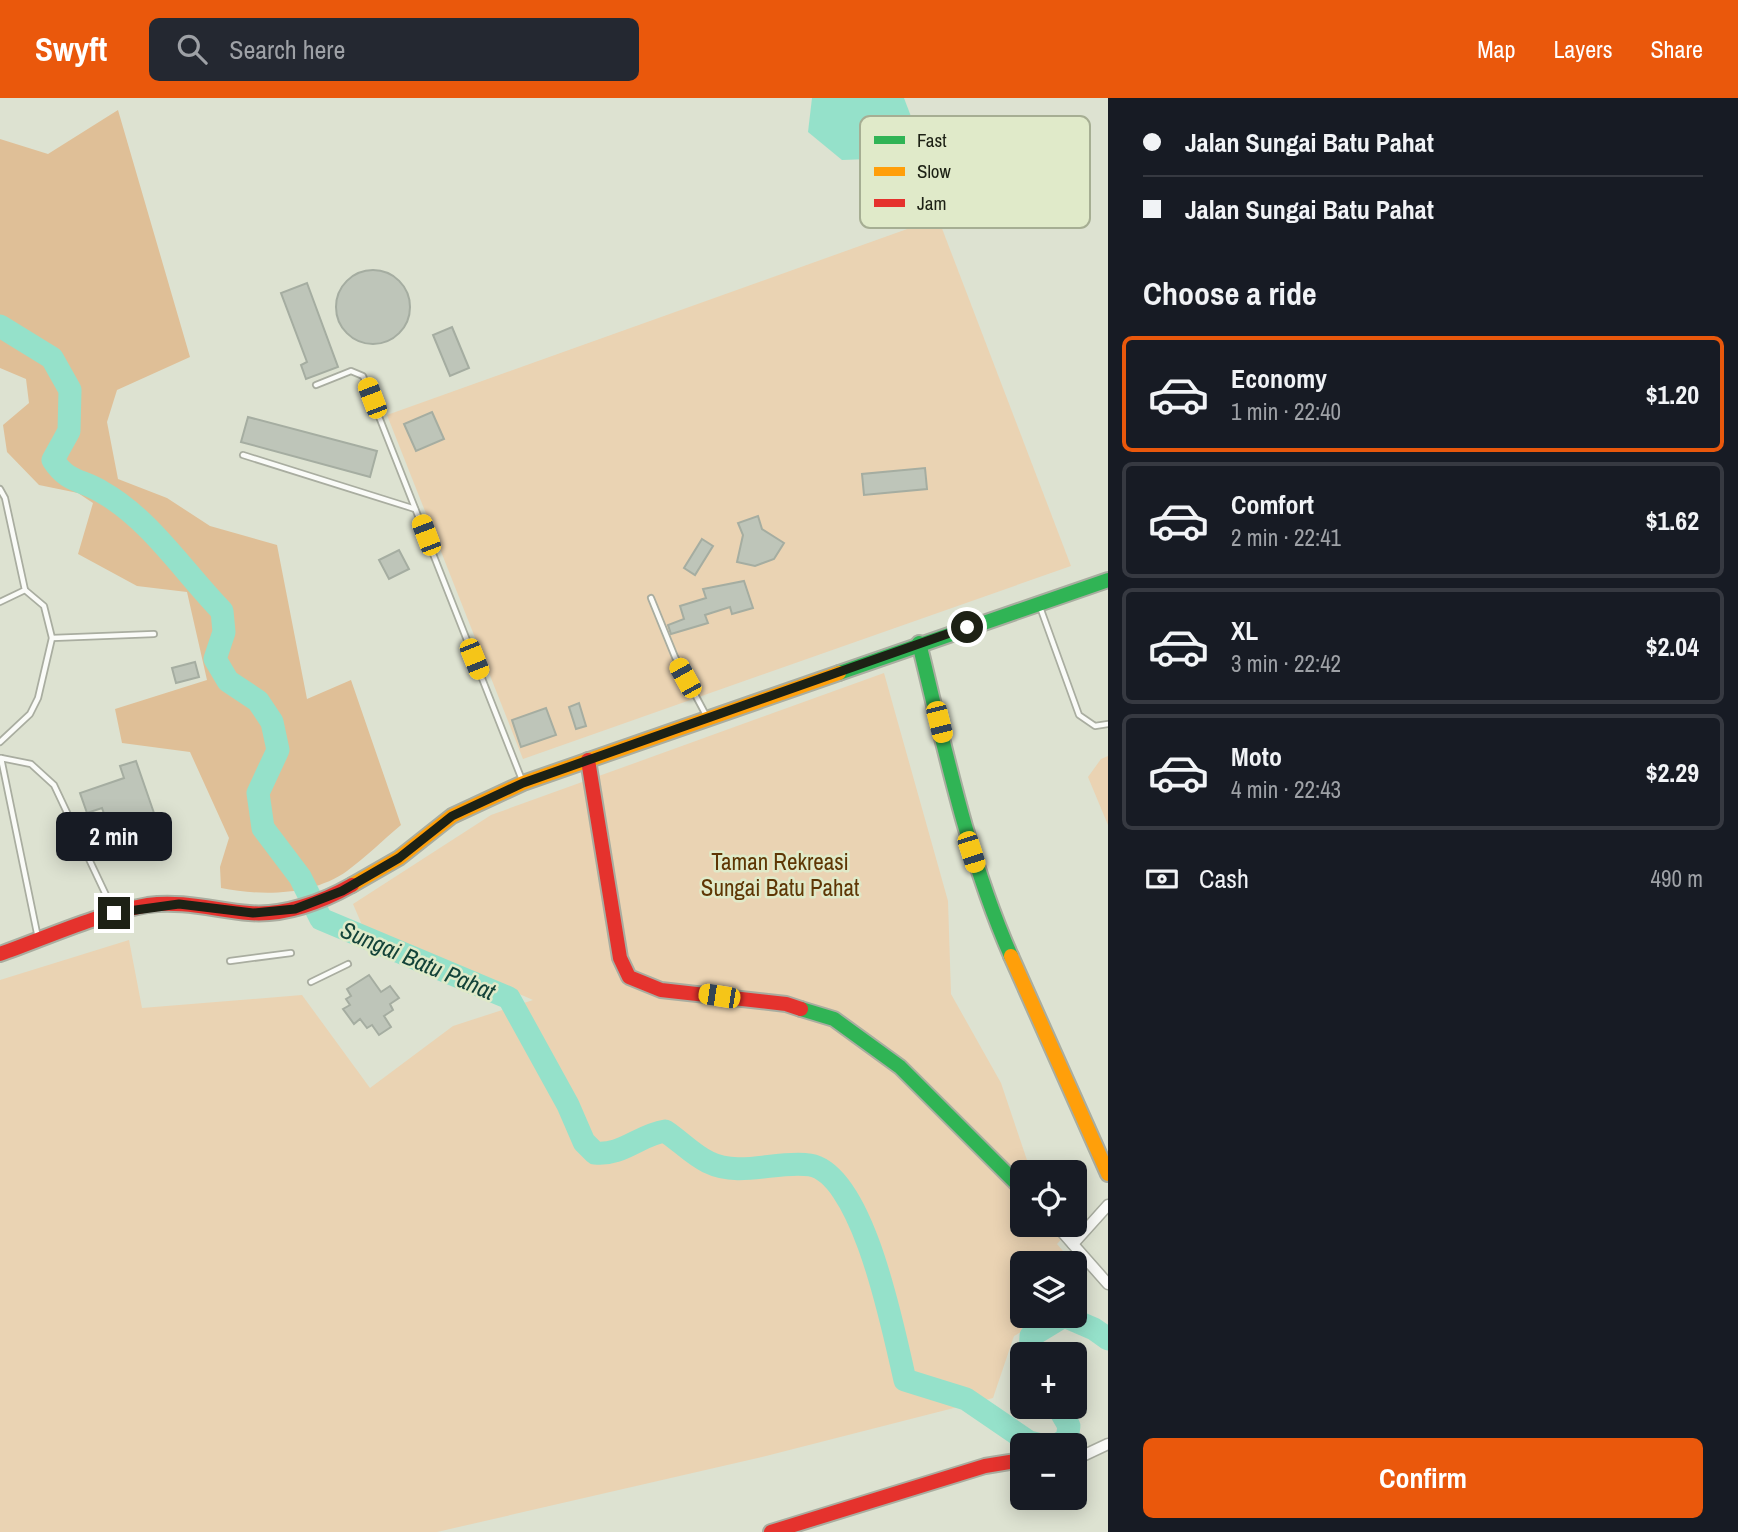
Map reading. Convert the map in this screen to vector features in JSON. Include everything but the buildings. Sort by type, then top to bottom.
[{"type":"street","points":[[0,954],[114,913],[179,904],[253,913],[295,909],[342,891],[399,858],[452,816],[523,783],[1108,579]]},
{"type":"street","points":[[919,643],[971,852],[988,904],[1108,1174]]},
{"type":"street","points":[[588,760],[620,958],[629,976],[661,990],[786,1004],[834,1019],[900,1068],[1010,1177]]},
{"type":"street","points":[[1073,1244],[1108,1205]]},
{"type":"street","points":[[1067,1237],[1108,1284]]},
{"type":"street","points":[[1087,1454],[1108,1444]]},
{"type":"street","points":[[771,1532],[985,1466],[1010,1462]]},
{"type":"lane","points":[[316,385],[352,371],[363,376],[523,783]]},
{"type":"lane","points":[[243,455],[416,510]]},
{"type":"lane","points":[[0,489],[5,498],[25,590],[44,606],[52,638],[38,698],[30,714],[0,742]]},
{"type":"lane","points":[[0,602],[25,590]]},
{"type":"lane","points":[[651,598],[674,657],[707,718]]},
{"type":"lane","points":[[1038,603],[1079,715],[1095,726],[1108,724]]},
{"type":"lane","points":[[52,638],[154,634]]},
{"type":"lane","points":[[39,940],[0,757],[31,764],[54,785],[114,913]]},
{"type":"lane","points":[[230,961],[290,953]]},
{"type":"lane","points":[[311,982],[348,964]]},
{"type":"green space","points":[[910,228],[942,228],[1071,566],[523,759],[387,415]]},
{"type":"green space","name":"Taman Rekreasi Sungai Batu Pahat","points":[[884,673],[948,901],[951,994],[1001,1083],[1027,1160],[1010,1160],[1010,1237],[1063,1237],[1057,1244],[1063,1251],[1010,1251],[1010,1328],[1028,1328],[1014,1336],[1010,1342],[993,1398],[762,1457],[437,1532],[0,1532],[0,980],[129,940],[142,1008],[302,995],[370,1088],[453,1026],[533,1000],[362,925],[353,904],[491,815]]},
{"type":"green space","points":[[1108,756],[1108,825],[1088,777],[1101,759]]},
{"type":"shaded area","points":[[118,110],[190,357],[117,390],[107,422],[118,479],[167,498],[210,526],[277,545],[307,699],[351,680],[401,825],[347,871],[318,885],[302,889],[269,893],[221,888],[220,867],[229,838],[190,752],[122,743],[115,709],[207,680],[187,592],[137,586],[78,554],[93,503],[78,493],[39,485],[7,452],[3,425],[29,403],[26,379],[0,368],[0,139],[48,154]]},
{"type":"water","points":[[812,98],[904,98],[911,116],[860,116],[860,159],[842,160],[808,132]]},
{"type":"waterway","name":"Sungai Batu Pahat","points":[[0,326],[52,358],[70,390],[69,431],[53,460],[64,473],[102,492],[136,516],[222,611],[224,632],[215,659],[228,681],[258,701],[272,722],[278,750],[258,793],[263,828],[300,877],[321,919],[509,998],[568,1105],[584,1142],[595,1153],[614,1151],[665,1131],[702,1159],[720,1167],[746,1169],[797,1164],[810,1165],[829,1175],[846,1196],[874,1259],[905,1380],[966,1399],[1016,1433]]},
{"type":"waterway","name":"Sungai Batu Pahat","points":[[1031,1342],[1031,1336],[1064,1316],[1094,1329],[1108,1339]]},
{"type":"waterway","name":"Sungai Batu Pahat","points":[[1065,1419],[1069,1426],[1068,1433]]},
{"type":"traffic: fast","points":[[839,673],[1108,580]]},
{"type":"traffic: fast","points":[[919,643],[969,841],[1011,956]]},
{"type":"traffic: fast","points":[[801,1009],[834,1019],[900,1067],[1010,1177]]},
{"type":"traffic: slow","points":[[352,885],[399,858],[452,816],[523,783],[839,673]]},
{"type":"traffic: slow","points":[[1011,956],[1108,1174]]},
{"type":"traffic: jam","points":[[588,760],[620,958],[629,977],[661,990],[786,1004],[801,1009]]},
{"type":"traffic: jam","points":[[0,954],[91,920],[148,905],[173,904],[249,913],[276,912],[315,902],[352,885]]},
{"type":"traffic: jam","points":[[771,1532],[985,1466],[1010,1462]]},
{"type":"route","points":[[114,913],[150,905],[179,904],[253,913],[295,909],[342,891],[399,858],[452,816],[523,783],[967,627]]}]
